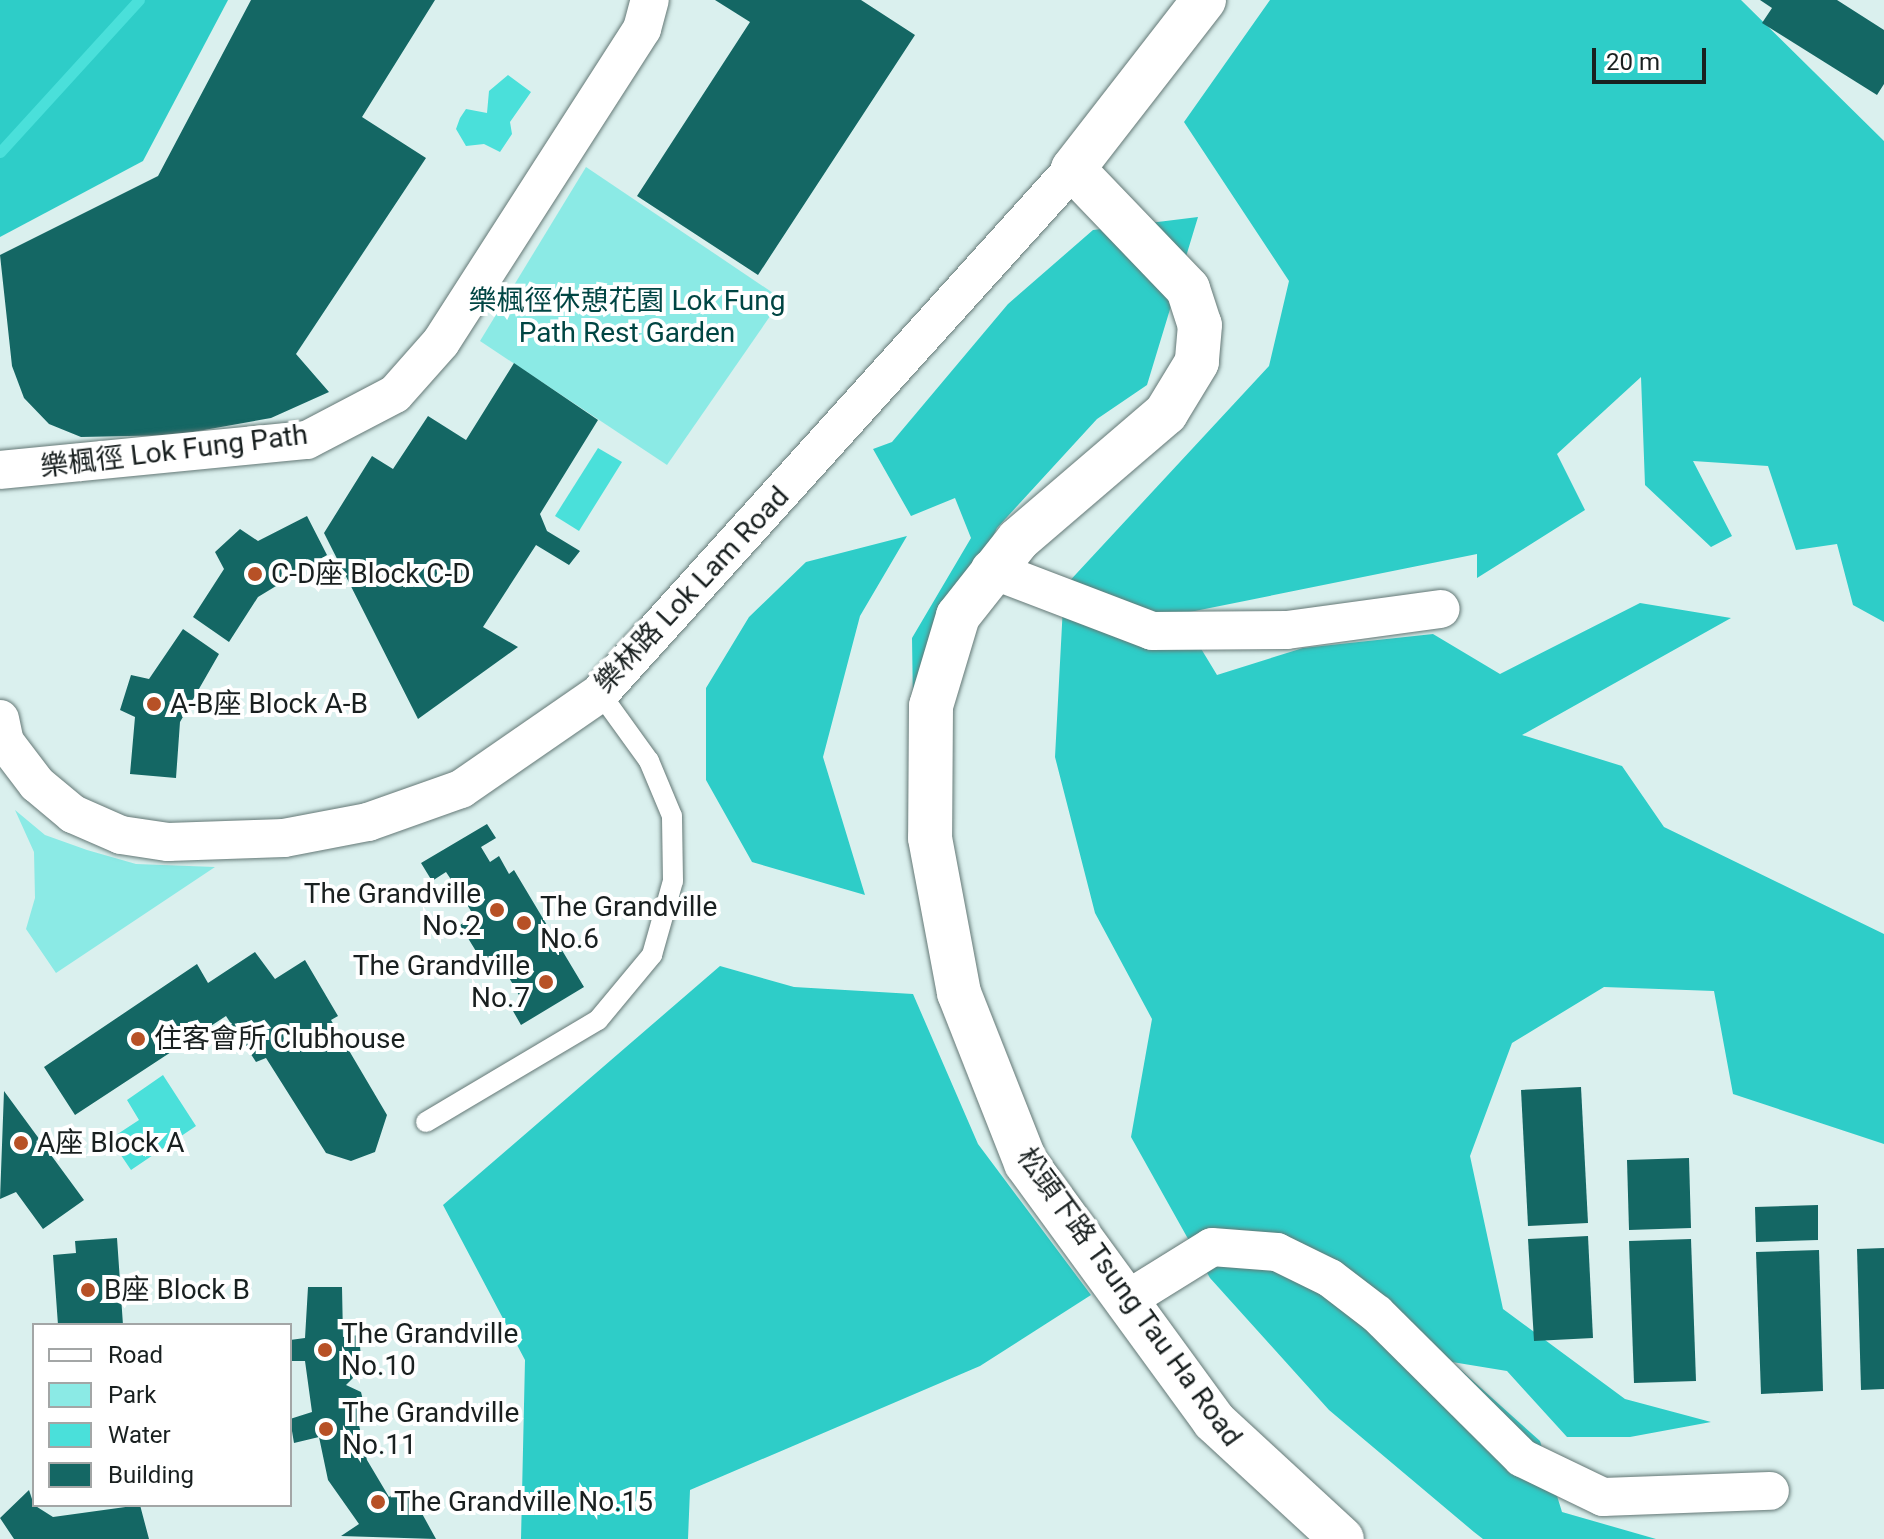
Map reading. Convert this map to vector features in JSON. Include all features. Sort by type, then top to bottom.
[{"type":"street","name":"樂楓徑 Lok Fung Path","points":[[0,470],[307,440],[395,394],[467,302],[642,29],[650,0]]},
{"type":"street","name":"樂林路 Lok Lam Road","points":[[0,719],[5,742],[37,784],[73,814],[121,835],[168,842],[284,838],[368,822],[461,789],[600,693],[1073,169],[1204,0]]},
{"type":"street","name":"松頭下路 Tsung Tau Ha Road","points":[[1073,169],[1188,289],[1200,325],[1197,362],[1166,413],[990,569],[950,633],[931,706],[928,784],[937,896],[959,993],[1007,1126],[1125,1301],[1239,1448],[1342,1539]]},
{"type":"street","points":[[990,569],[1152,631],[1287,630],[1441,609]]},
{"type":"street","points":[[1125,1301],[1212,1247],[1277,1252],[1330,1278],[1377,1314],[1522,1458],[1603,1497],[1770,1491]]},
{"type":"lane","points":[[426,1122],[598,1020],[652,955],[673,881],[672,816],[649,761],[600,693]]},
{"type":"green space","name":"樂楓徑休憩花園 Lok Fung Path Rest Garden","points":[[586,167],[782,299],[667,465],[480,341]]},
{"type":"green space","points":[[15,810],[45,835],[136,864],[215,867],[56,973],[26,929],[35,898],[34,852]]},
{"type":"shaded area","points":[[0,0],[228,0],[143,161],[0,237]]},
{"type":"shaded area","points":[[1270,0],[1741,0],[1884,141],[1884,622],[1853,605],[1837,544],[1796,550],[1768,466],[1693,461],[1732,536],[1711,547],[1645,485],[1641,377],[1557,454],[1585,510],[1477,578],[1477,554],[1180,614],[1217,675],[1303,648],[1433,634],[1500,674],[1640,603],[1731,618],[1522,735],[1622,766],[1664,827],[1884,934],[1884,1144],[1733,1094],[1714,991],[1604,987],[1512,1043],[1470,1156],[1503,1309],[1625,1399],[1711,1422],[1630,1437],[1567,1437],[1507,1371],[1452,1362],[1540,1441],[1562,1512],[1656,1539],[1483,1539],[1329,1410],[1210,1278],[1131,1137],[1152,1019],[1095,913],[1055,757],[1064,587],[1269,366],[1289,281],[1184,122]]},
{"type":"shaded area","points":[[1198,217],[1147,385],[1097,419],[997,528],[913,704],[912,638],[971,538],[955,498],[911,516],[873,449],[892,442],[1008,304],[1093,230]]},
{"type":"shaded area","points":[[907,536],[860,616],[823,757],[865,895],[752,862],[706,780],[706,688],[749,617],[806,562]]},
{"type":"shaded area","points":[[720,966],[794,987],[913,994],[978,1144],[1091,1295],[980,1366],[690,1490],[688,1539],[521,1539],[525,1360],[443,1205]]},
{"type":"water","points":[[508,75],[531,92],[510,122],[512,134],[500,152],[484,144],[466,146],[456,129],[460,118],[466,109],[487,113],[489,91]]},
{"type":"water","points":[[598,448],[622,462],[579,531],[555,516]]},
{"type":"water","points":[[163,1075],[196,1126],[131,1170],[110,1139],[139,1120],[127,1100]]},
{"type":"building","points":[[251,0],[435,0],[362,117],[426,158],[296,354],[329,392],[271,418],[176,435],[81,437],[49,424],[24,398],[12,366],[0,255],[158,176]]},
{"type":"building","points":[[715,0],[861,0],[915,35],[758,275],[637,196],[750,22]]},
{"type":"building","points":[[1760,0],[1837,0],[1884,30],[1884,84],[1877,95],[1762,23],[1772,8]]},
{"type":"building","points":[[514,363],[598,420],[540,514],[547,531],[580,551],[569,565],[536,545],[483,627],[518,647],[418,719],[324,533],[372,456],[393,469],[428,416],[466,440]]},
{"type":"building","name":"C-D座 Block C-D","points":[[307,516],[327,555],[258,597],[229,642],[193,617],[224,569],[215,552],[240,529],[258,541]]},
{"type":"building","name":"A-B座 Block A-B","points":[[183,629],[219,654],[180,722],[176,778],[130,774],[135,717],[120,710],[131,675],[149,679]]},
{"type":"building","points":[[487,824],[496,838],[481,847],[490,862],[499,856],[509,874],[514,870],[584,987],[521,1025],[513,1011],[524,1004],[498,958],[485,966],[460,925],[474,916],[460,893],[446,872],[432,881],[421,863]]},
{"type":"building","name":"住客會所 Clubhouse","points":[[255,952],[275,979],[305,960],[338,1016],[331,1020],[387,1115],[375,1152],[351,1161],[326,1153],[266,1058],[256,1062],[226,1016],[75,1115],[44,1067],[197,964],[208,983]]},
{"type":"building","points":[[1581,1087],[1588,1223],[1528,1226],[1521,1090]]},
{"type":"building","name":"A座 Block A","points":[[4,1091],[84,1200],[43,1229],[16,1192],[0,1199]]},
{"type":"building","points":[[1689,1158],[1691,1228],[1629,1230],[1627,1160]]},
{"type":"building","points":[[1818,1205],[1818,1240],[1756,1242],[1755,1207]]},
{"type":"building","points":[[1588,1236],[1593,1338],[1534,1341],[1528,1239]]},
{"type":"building","name":"B座 Block B","points":[[117,1238],[123,1323],[58,1323],[53,1255],[76,1253],[75,1241]]},
{"type":"building","points":[[1691,1239],[1696,1381],[1634,1383],[1629,1241]]},
{"type":"building","points":[[1884,1248],[1884,1389],[1861,1390],[1857,1249]]},
{"type":"building","points":[[1819,1250],[1823,1391],[1761,1394],[1756,1252]]},
{"type":"building","points":[[308,1287],[342,1287],[343,1337],[359,1335],[362,1369],[346,1385],[361,1392],[367,1417],[358,1421],[367,1460],[389,1497],[400,1489],[414,1499],[436,1539],[341,1536],[359,1524],[328,1480],[319,1437],[294,1443],[292,1418],[312,1412],[305,1361],[292,1361],[292,1340],[305,1338]]},
{"type":"building","points":[[29,1490],[32,1507],[53,1517],[141,1507],[149,1539],[14,1539],[0,1518]]},
{"type":"waterway","points":[[0,152],[139,0]]},
{"type":"place","name":"C-D座 Block C-D","points":[[255,574]]},
{"type":"place","name":"A-B座 Block A-B","points":[[154,704]]},
{"type":"place","name":"The Grandville No.2","points":[[497,910]]},
{"type":"place","name":"The Grandville No.6","points":[[524,923]]},
{"type":"place","name":"The Grandville No.7","points":[[546,982]]},
{"type":"place","name":"住客會所 Clubhouse","points":[[138,1039]]},
{"type":"place","name":"A座 Block A","points":[[21,1143]]},
{"type":"place","name":"B座 Block B","points":[[88,1290]]},
{"type":"place","name":"The Grandville No.10","points":[[325,1350]]},
{"type":"place","name":"The Grandville No.11","points":[[326,1429]]},
{"type":"place","name":"The Grandville No.15","points":[[378,1502]]}]
